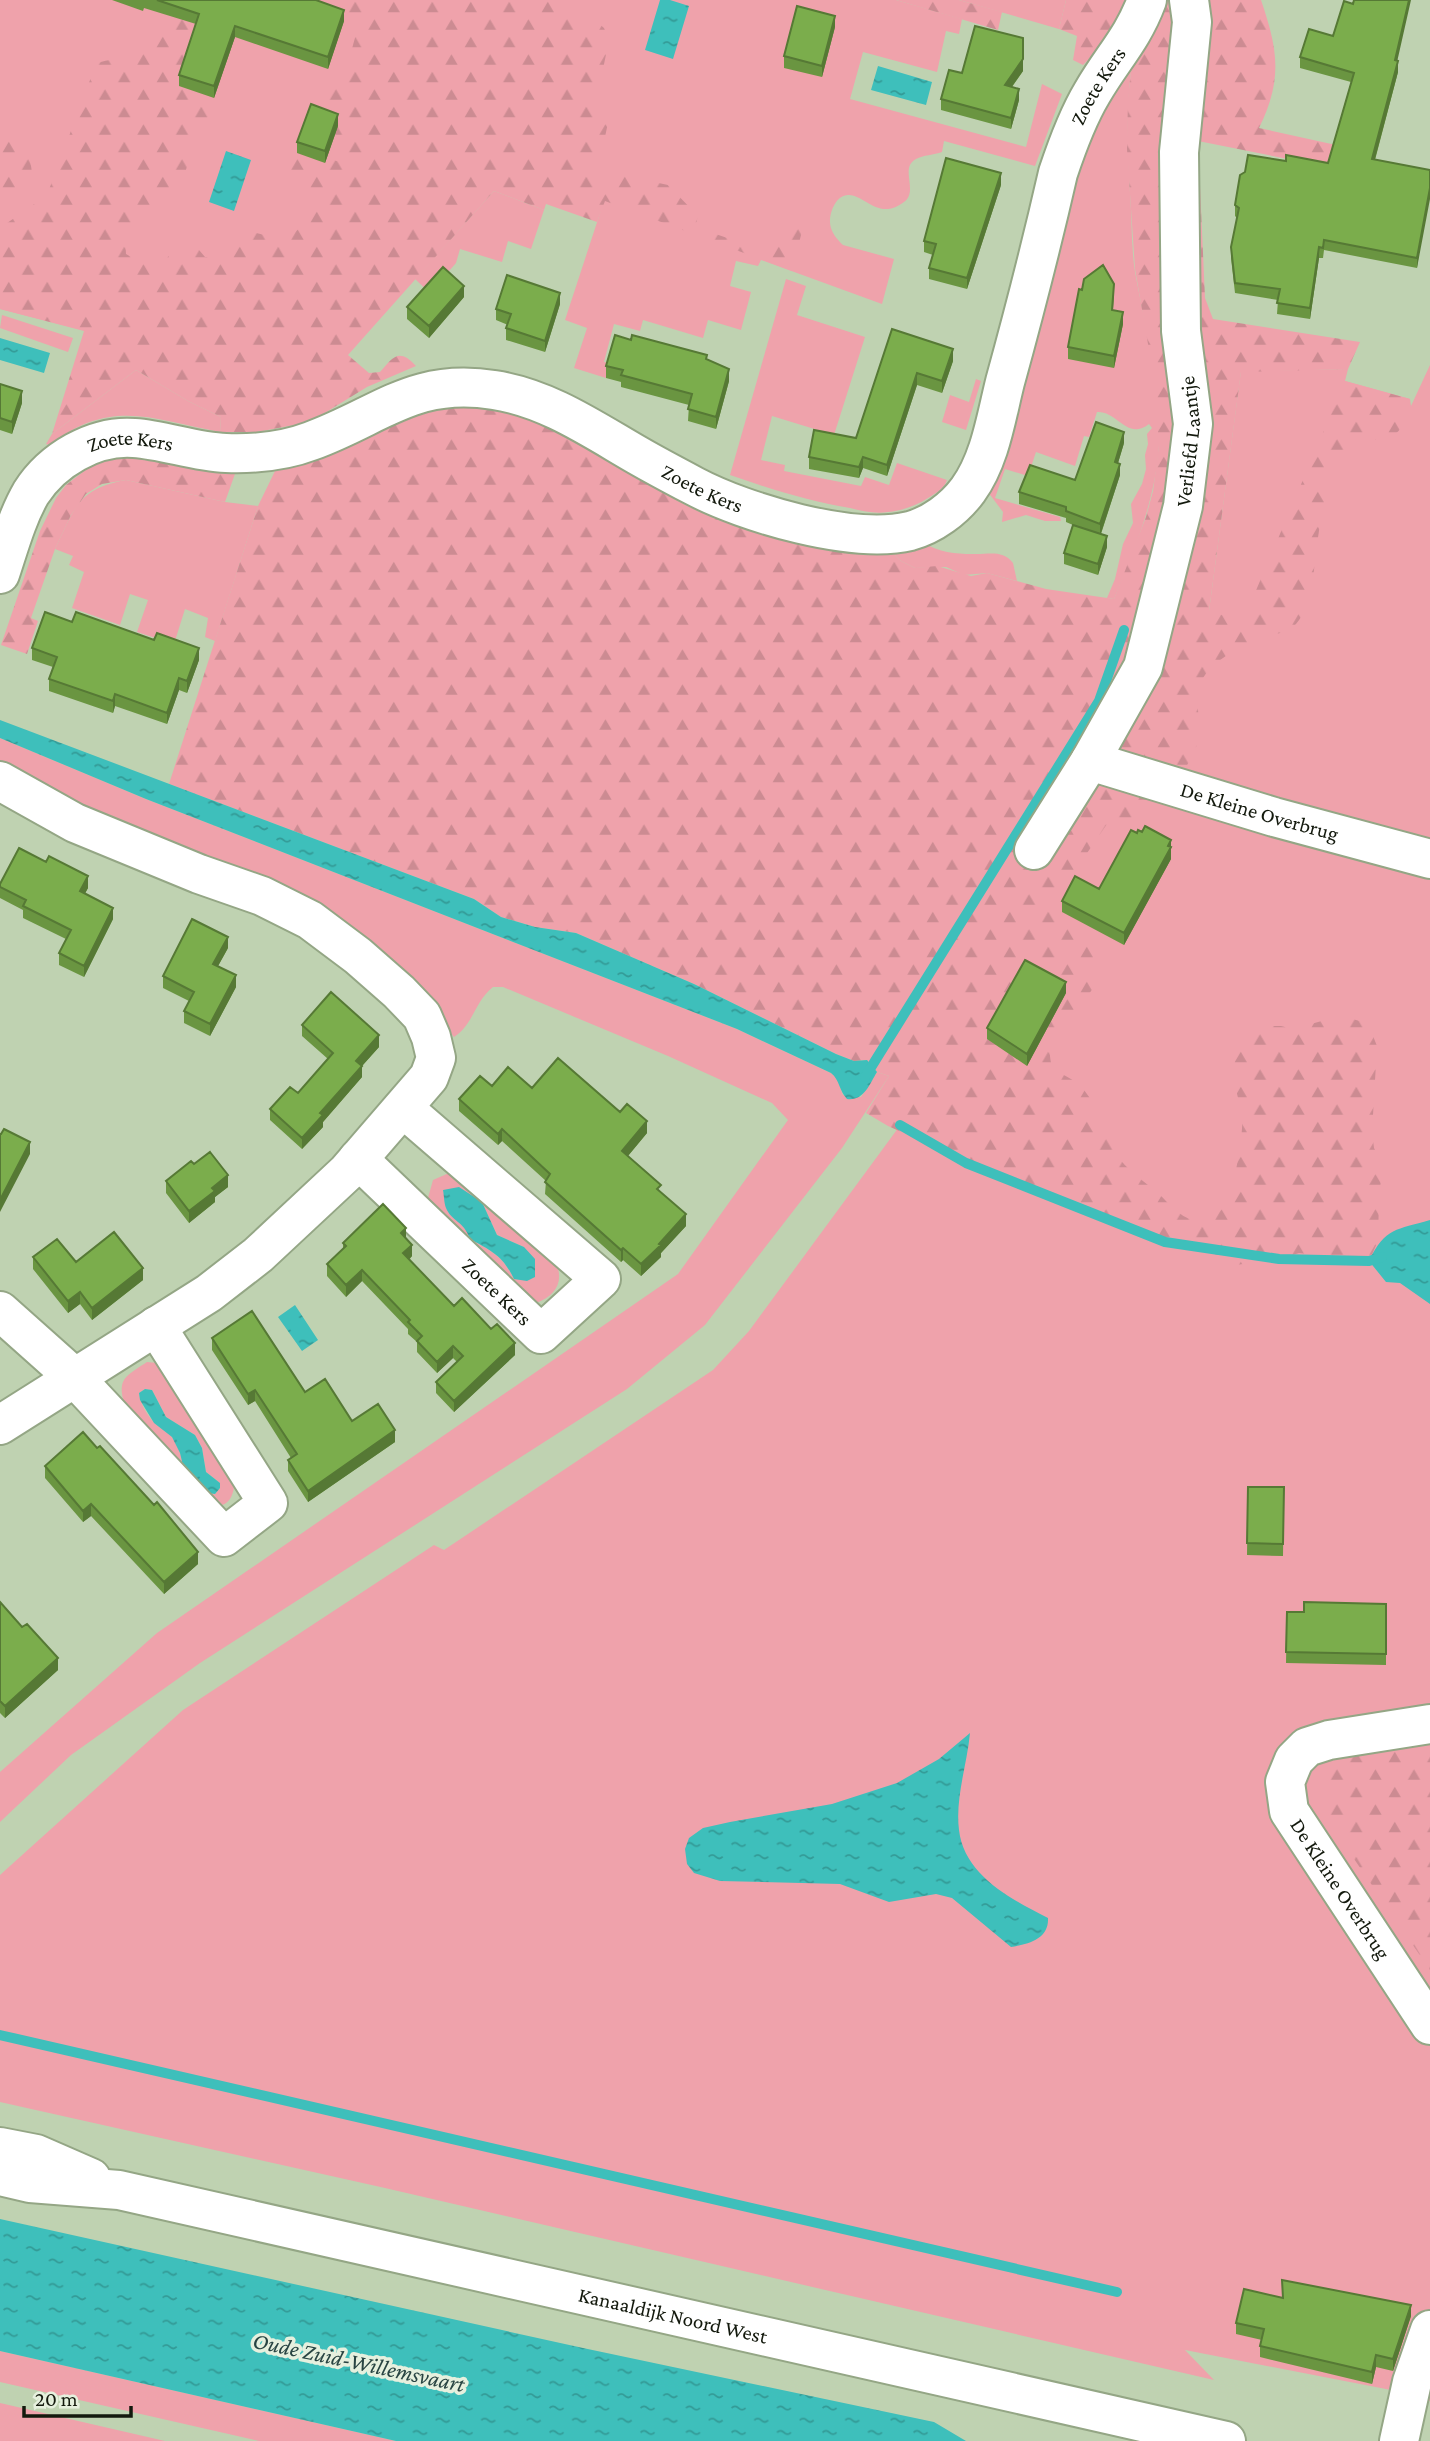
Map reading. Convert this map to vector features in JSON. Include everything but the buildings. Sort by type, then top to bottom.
[{"type":"street","name":"Zoete Kers","points":[[0,574],[12,501],[33,490],[58,464],[74,453],[120,437],[218,452],[289,448],[319,438],[419,392],[439,388],[496,390],[550,407],[592,427],[705,492],[742,506],[835,531],[890,534],[920,528],[960,500],[981,467],[995,425],[1067,145],[1092,93],[1137,26],[1147,0]]},
{"type":"street","name":"Verliefd Laantje","points":[[1034,850],[1090,761],[1143,667],[1183,506],[1193,424],[1181,331],[1179,152],[1192,22],[1189,0]]},
{"type":"street","name":"De Kleine Overbrug","points":[[1090,761],[1274,817],[1430,859]]},
{"type":"street","points":[[0,782],[75,823],[262,897],[310,920],[358,956],[422,1016],[436,1058],[429,1077],[358,1159],[308,1210],[258,1255],[209,1293],[0,1425]]},
{"type":"street","name":"Zoete Kers","points":[[358,1159],[541,1334],[600,1279],[403,1108]]},
{"type":"street","points":[[0,1311],[74,1377],[224,1537],[268,1503],[156,1326]]},
{"type":"street","name":"De Kleine Overbrug","points":[[1430,1724],[1329,1740],[1307,1747],[1294,1760],[1285,1782],[1289,1811],[1430,2025]]},
{"type":"street","name":"Kanaaldijk Noord West","points":[[0,2147],[36,2154],[119,2190]]},
{"type":"street","name":"Kanaaldijk Noord West","points":[[0,2176],[30,2183],[119,2190],[1226,2441]]},
{"type":"street","points":[[1399,2441],[1412,2382],[1430,2330]]},
{"type":"green space","points":[[0,0],[896,0],[962,19],[959,34],[946,31],[937,72],[863,52],[850,99],[1026,147],[1042,84],[1062,94],[1035,166],[944,141],[942,152],[911,163],[910,192],[904,202],[887,209],[849,195],[836,202],[830,223],[833,233],[843,245],[894,259],[882,304],[761,260],[758,266],[736,261],[730,286],[751,292],[741,330],[708,320],[703,338],[643,320],[640,331],[614,324],[604,362],[610,363],[606,378],[574,368],[587,328],[565,320],[604,201],[491,158],[94,333],[0,309]]},
{"type":"green space","points":[[168,0],[199,25],[179,86],[214,98],[174,199],[137,219],[129,229],[126,254],[145,265],[161,267],[178,242],[194,244],[205,257],[223,257],[233,242],[248,231],[286,240],[305,223],[305,199],[282,173],[288,158],[297,153],[325,163],[327,158],[343,163],[349,145],[333,140],[311,116],[350,56],[356,34],[341,0],[560,0],[574,13],[590,16],[604,28],[609,40],[597,98],[609,118],[598,170],[668,185],[698,216],[695,227],[774,254],[786,221],[804,223],[792,271],[605,201],[597,222],[546,204],[544,210],[494,191],[348,355],[369,373],[380,372],[392,359],[400,356],[416,366],[367,387],[310,422],[257,432],[220,432],[221,417],[136,370],[52,434],[84,331],[0,309],[0,228],[47,195],[96,64],[134,57],[151,49],[163,27]]},
{"type":"green space","points":[[896,0],[959,0],[1002,12],[998,30]]},
{"type":"green space","points":[[959,0],[1066,0],[1059,29]]},
{"type":"green space","points":[[1066,0],[1131,0],[1107,41],[1083,65],[1073,60],[1077,36],[1059,29]]},
{"type":"green space","points":[[1166,0],[1261,0],[1274,50],[1275,79],[1259,128],[1336,145],[1343,170],[1198,141],[1205,298],[1213,319],[1360,342],[1348,369],[1241,372],[1209,611],[1243,621],[1345,381],[1410,399],[1399,431],[1391,437],[1363,440],[1353,444],[1338,463],[1325,501],[1311,590],[1301,617],[1289,629],[1238,649],[1210,669],[1199,686],[1199,733],[1188,764],[1134,823],[1107,824],[1050,907],[1062,921],[1090,942],[1096,952],[1099,970],[1095,985],[1086,998],[1054,1034],[1050,1050],[1053,1070],[1070,1078],[1084,1090],[1119,1159],[1136,1176],[1185,1217],[1192,1220],[1206,1219],[1216,1214],[1227,1202],[1233,1182],[1242,1115],[1233,1068],[1243,1037],[1267,1026],[1293,1029],[1336,1017],[1363,1022],[1371,1031],[1377,1046],[1372,1132],[1374,1148],[1383,1165],[1378,1241],[1369,1261],[1299,1253],[1277,1260],[1227,1266],[964,1160],[888,1126],[866,1113],[889,1076],[877,1072],[867,1060],[854,1061],[836,1054],[694,984],[576,933],[535,927],[501,917],[474,899],[169,784],[258,506],[275,471],[321,458],[396,419],[427,410],[459,407],[492,410],[524,418],[586,447],[705,514],[750,529],[797,539],[892,552],[901,561],[915,568],[937,566],[971,576],[987,573],[1046,589],[1114,599],[1146,517],[1153,491],[1159,445],[1152,367],[1135,269],[1127,149],[1131,71]]},
{"type":"green space","points":[[1131,71],[1128,132],[1133,252],[1158,404],[1159,446],[1149,505],[1114,599],[1107,598],[1115,579],[1123,544],[1133,523],[1131,504],[1142,484],[1146,469],[1147,434],[1152,428],[1149,424],[1135,429],[1097,412],[1089,437],[1084,436],[1075,466],[1036,452],[1028,476],[1005,469],[995,498],[1060,517],[1061,521],[1045,521],[1026,515],[1002,522],[1003,512],[988,492],[1079,162],[1107,97]]},
{"type":"green space","points":[[0,131],[10,135],[22,147],[28,158],[31,176],[24,191],[0,212]]},
{"type":"green space","points":[[494,191],[544,210],[531,249],[508,241],[502,262],[460,249],[456,263],[430,293],[415,279]]},
{"type":"green space","points":[[786,279],[806,286],[797,315],[865,337],[834,435],[772,416],[761,460],[785,465],[784,471],[861,486],[865,477],[889,485],[897,463],[947,480],[937,492],[904,509],[873,512],[805,498],[730,475]]},
{"type":"green space","points":[[2,315],[73,338],[68,352],[0,328]]},
{"type":"green space","points":[[1430,365],[1430,2401],[1427,2401],[1427,2397],[1185,2350],[1214,2380],[385,2188],[0,2102],[0,1875],[183,1710],[434,1545],[444,1550],[713,1370],[749,1331],[907,1116],[1209,611],[1241,371],[1348,369],[1345,381],[1410,399],[1411,406]]},
{"type":"green space","points":[[136,370],[221,417],[220,432],[153,418],[113,417],[93,421],[72,430],[50,445],[46,444],[52,434]]},
{"type":"green space","points":[[976,379],[981,381],[966,430],[942,422],[950,395],[969,402]]},
{"type":"green space","points":[[133,453],[236,471],[225,502],[126,480],[102,484],[86,494],[71,515],[55,549],[31,618],[38,621],[27,654],[1,645],[40,531],[56,498],[66,485],[96,462]]},
{"type":"green space","points":[[126,480],[225,502],[258,506],[215,641],[205,637],[208,618],[185,609],[174,644],[137,632],[148,600],[130,594],[120,625],[72,608],[84,572],[69,565],[73,556],[55,549],[73,512],[87,495]]},
{"type":"green space","points":[[924,543],[953,553],[1004,556],[1013,563],[1017,581],[987,573],[964,575],[946,567],[915,568],[901,561],[892,552]]},
{"type":"green space","points":[[0,738],[146,799],[737,1029],[831,1073],[837,1078],[843,1095],[861,1097],[877,1072],[889,1076],[842,1148],[705,1325],[627,1389],[200,1663],[71,1755],[0,1822],[0,1772],[157,1633],[678,1274],[788,1120],[772,1103],[503,987],[493,987],[487,993],[466,1026],[454,1037],[430,1009],[197,863],[0,764]]},
{"type":"green space","points":[[449,1173],[456,1174],[554,1259],[559,1280],[550,1296],[536,1303],[432,1207],[428,1198],[433,1180]],"holes":[[[482,1202],[497,1235],[524,1247],[514,1279],[496,1255],[470,1239],[465,1226]]]},
{"type":"green space","points":[[147,1362],[157,1363],[169,1371],[233,1471],[234,1487],[225,1504],[211,1504],[202,1500],[151,1444],[128,1410],[122,1395],[123,1382],[130,1373]],"holes":[[[145,1389],[152,1390],[166,1417],[195,1435],[202,1448],[206,1472],[220,1483],[215,1494],[195,1486],[171,1436],[146,1412],[139,1393]]]},
{"type":"green space","points":[[1430,1744],[1430,1970],[1324,1815],[1324,1794],[1336,1762],[1379,1748]]},
{"type":"green space","points":[[0,2351],[396,2441],[259,2441],[0,2382]]},
{"type":"green space","points":[[0,2403],[165,2441],[0,2441]]},
{"type":"water","points":[[660,0],[689,6],[673,59],[645,50]]},
{"type":"water","points":[[878,66],[932,82],[926,105],[871,90]]},
{"type":"water","points":[[226,151],[251,160],[234,211],[209,202]]},
{"type":"water","points":[[0,338],[50,353],[44,373],[0,360]]},
{"type":"water","points":[[0,720],[474,899],[501,917],[535,927],[576,933],[694,984],[836,1054],[854,1061],[867,1060],[877,1072],[862,1095],[847,1099],[831,1073],[737,1029],[146,799],[0,738]]},
{"type":"water","points":[[459,1187],[482,1202],[497,1235],[524,1247],[535,1259],[535,1277],[527,1281],[514,1279],[496,1255],[470,1239],[464,1228],[448,1213],[443,1190]]},
{"type":"water","points":[[1430,1220],[1430,1304],[1400,1283],[1386,1282],[1369,1261],[1387,1236],[1400,1228]]},
{"type":"water","points":[[295,1305],[318,1340],[302,1351],[278,1317]]},
{"type":"water","points":[[145,1389],[152,1390],[166,1417],[195,1435],[202,1448],[206,1472],[220,1483],[215,1494],[207,1493],[185,1474],[180,1453],[172,1437],[154,1423],[140,1400],[139,1393]]},
{"type":"water","points":[[970,1733],[958,1818],[963,1846],[970,1860],[992,1884],[1048,1918],[1045,1931],[1031,1942],[1011,1947],[952,1898],[936,1894],[889,1902],[840,1884],[720,1881],[694,1873],[687,1864],[685,1849],[689,1838],[703,1828],[832,1804],[897,1783],[939,1759]]},
{"type":"water","name":"Oude Zuid-Willemsvaart","points":[[0,2219],[583,2348],[934,2422],[966,2441],[396,2441],[0,2351]]},
{"type":"waterway","points":[[865,1077],[1099,701],[1124,630]]},
{"type":"waterway","points":[[900,1125],[966,1163],[1165,1242],[1279,1259],[1369,1261],[1382,1257]]},
{"type":"waterway","points":[[0,2035],[1117,2292]]}]
